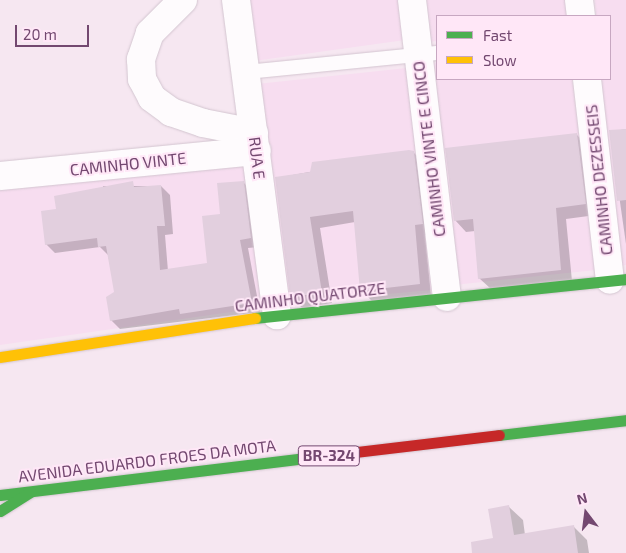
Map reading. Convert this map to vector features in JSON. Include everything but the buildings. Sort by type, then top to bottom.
[{"type":"main road","name":"CAMINHO QUATORZE","points":[[0,357],[277,315],[618,280]]},
{"type":"main road","name":"AVENIDA EDUARDO FROES DA MOTA","points":[[0,495],[626,420]]},
{"type":"main road","points":[[0,484],[31,492]]},
{"type":"main road","points":[[0,511],[31,492]]},
{"type":"street","points":[[183,0],[150,34],[141,59],[142,80],[152,98],[171,112],[255,142]]},
{"type":"street","name":"RUA E","points":[[236,0],[277,315]]},
{"type":"street","name":"CAMINHO VINTE E CINCO","points":[[412,0],[428,54],[447,297]]},
{"type":"street","points":[[579,0],[581,15]]},
{"type":"street","name":"CAMINHO DEZESSEIS","points":[[588,80],[618,280]]},
{"type":"street","name":"CAMINHO VINTE","points":[[0,176],[255,142]]},
{"type":"lane","points":[[246,72],[428,54]]},
{"type":"shaded area","points":[[245,0],[400,0],[405,40],[254,61]]},
{"type":"shaded area","points":[[423,0],[565,0],[567,15],[436,15],[436,41],[427,42]]},
{"type":"shaded area","points":[[595,0],[626,0],[626,265],[617,266],[601,80],[611,80],[611,15],[596,15]]},
{"type":"shaded area","points":[[436,63],[436,80],[572,80],[596,270],[454,285],[431,64]]},
{"type":"shaded area","points":[[407,68],[433,290],[286,303],[280,227],[257,84]]},
{"type":"shaded area","points":[[247,163],[266,307],[0,345],[0,187]]},
{"type":"traffic: fast","points":[[255,318],[626,279]]},
{"type":"traffic: fast","points":[[499,435],[626,420]]},
{"type":"traffic: fast","points":[[0,495],[331,455]]},
{"type":"traffic: fast","points":[[0,511],[31,492]]},
{"type":"traffic: slow","points":[[0,357],[255,318]]},
{"type":"traffic: jam","points":[[331,455],[499,435]]}]
